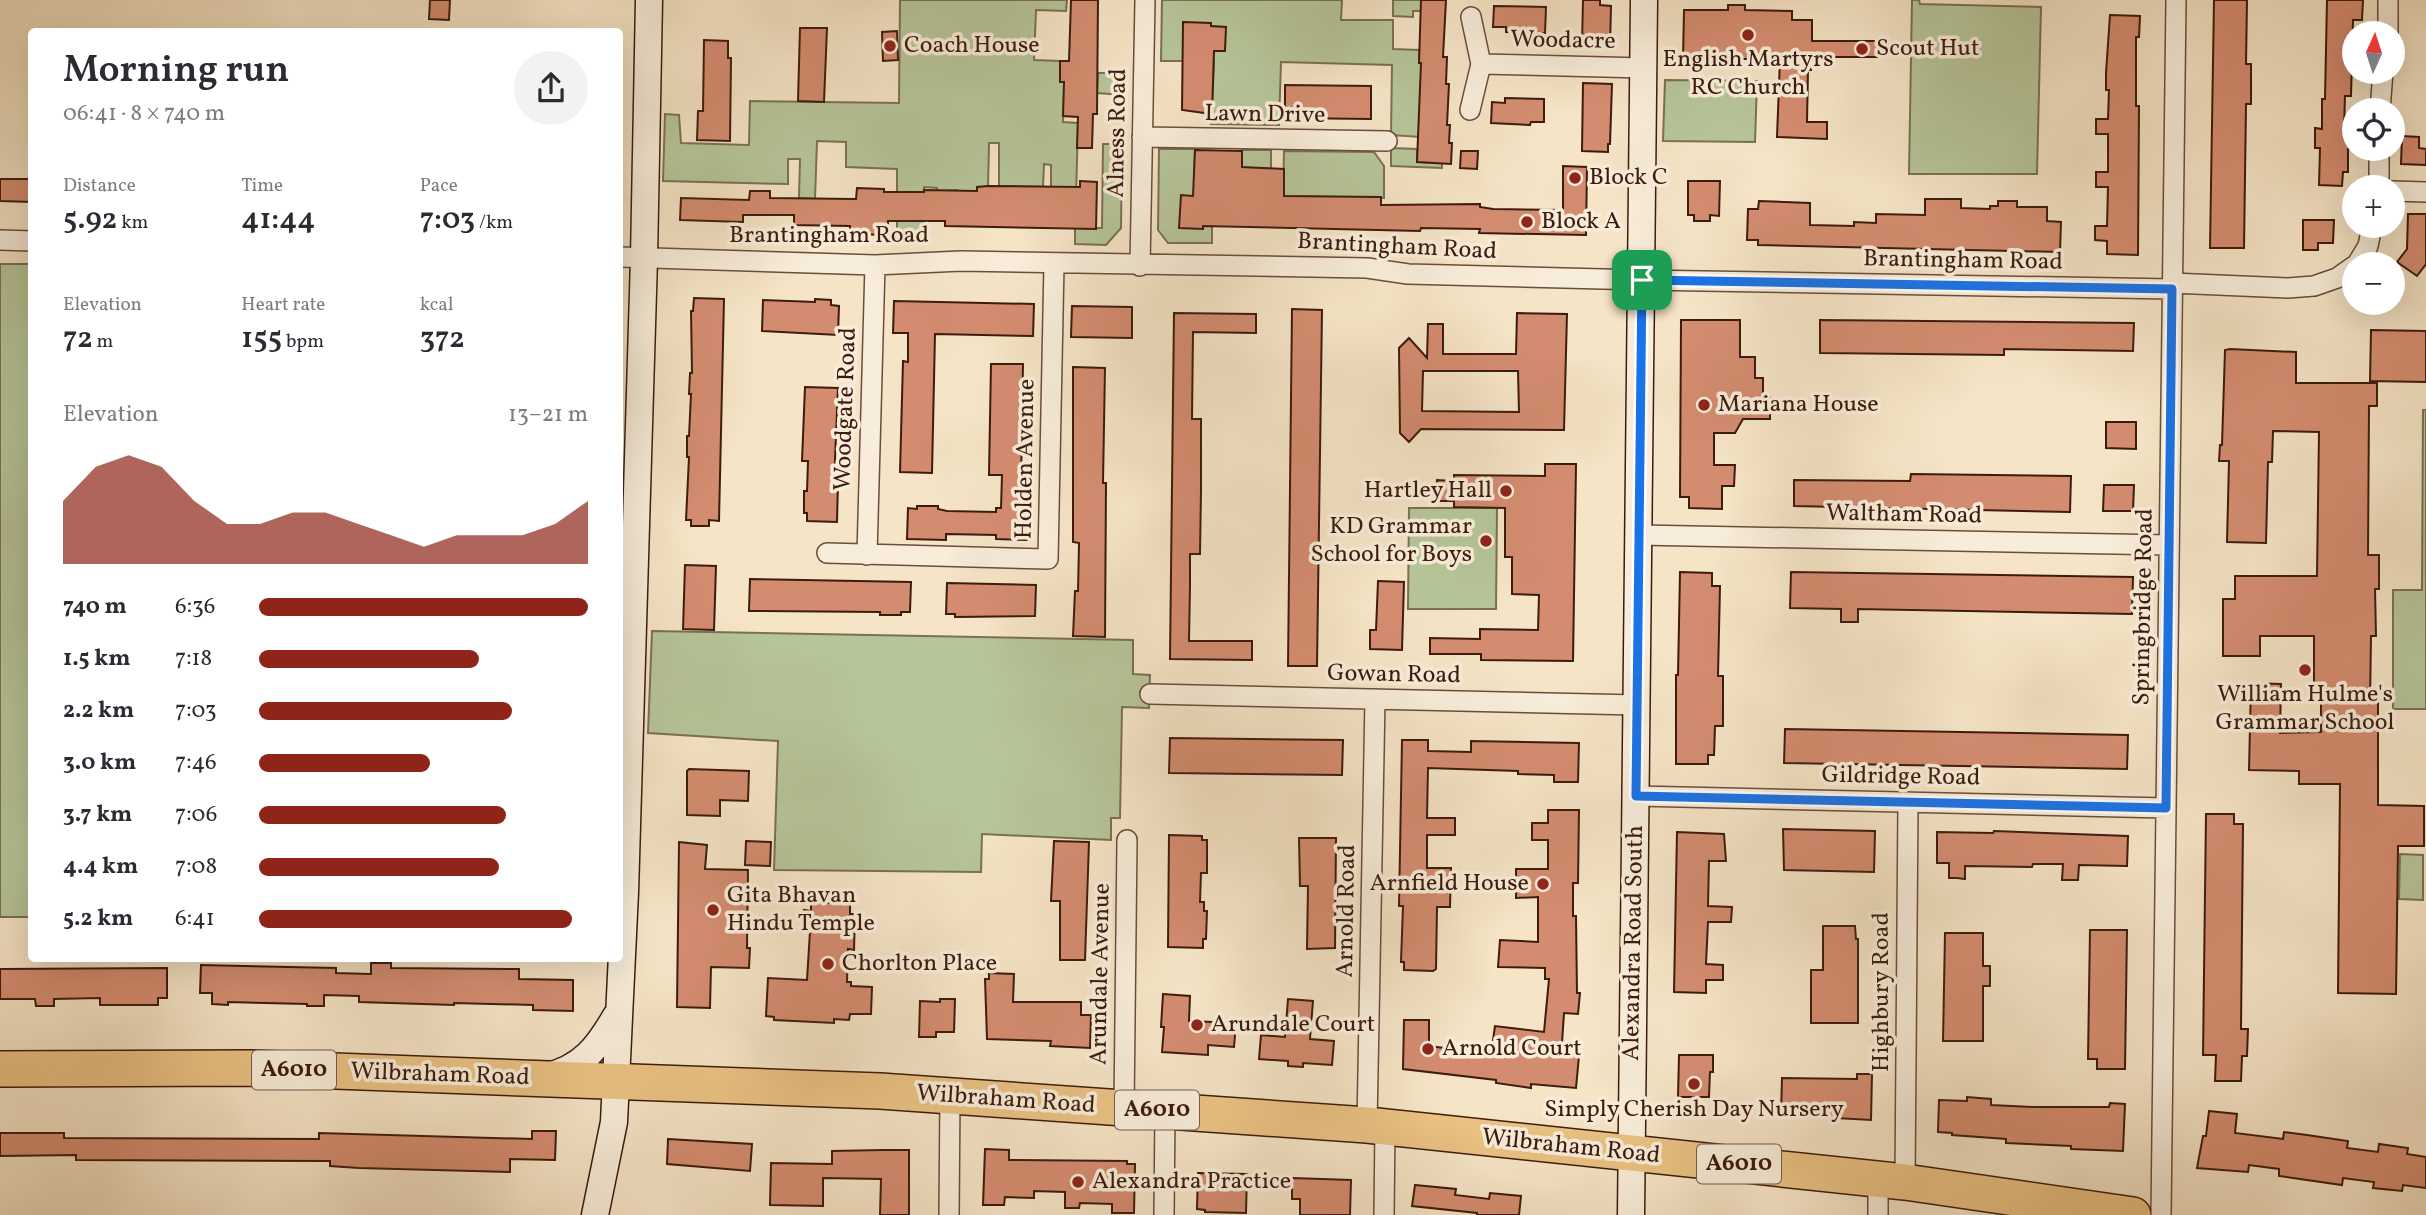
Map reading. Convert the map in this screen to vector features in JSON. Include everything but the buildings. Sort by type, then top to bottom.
[{"type":"highway","name":"Wilbraham Road","points":[[0,1069],[251,1068],[880,1091],[1376,1126],[1891,1181],[2133,1215]]},
{"type":"street","points":[[623,917],[632,257],[649,0]]},
{"type":"street","name":"Alness Road","points":[[1140,266],[1145,0]]},
{"type":"street","name":"Alexandra Road South","points":[[1631,1215],[1644,0]]},
{"type":"street","name":"Springbridge Road","points":[[2161,1215],[2176,0]]},
{"type":"street","points":[[2388,0],[2388,21]]},
{"type":"street","name":"Woodacre","points":[[1470,110],[1481,64],[1471,17]]},
{"type":"street","name":"Woodacre","points":[[1481,64],[1644,68]]},
{"type":"street","name":"Lawn Drive","points":[[1142,137],[1387,141]]},
{"type":"street","points":[[2405,191],[2426,192]]},
{"type":"street","points":[[0,240],[28,241]]},
{"type":"street","name":"Brantingham Road","points":[[632,257],[875,265],[961,261],[1367,268],[1408,274],[1642,280],[2288,288],[2314,286],[2342,274]]},
{"type":"street","name":"Holden Avenue","points":[[827,554],[1048,559],[1054,264]]},
{"type":"street","name":"Woodgate Road","points":[[867,555],[875,265]]},
{"type":"street","name":"Waltham Road","points":[[1639,535],[2169,545]]},
{"type":"street","name":"Gowan Road","points":[[1150,694],[1637,705]]},
{"type":"street","name":"Arnold Road","points":[[1375,699],[1376,1126],[1384,1215]]},
{"type":"street","name":"Gildridge Road","points":[[1636,796],[2166,808]]},
{"type":"street","name":"Highbury Road","points":[[1878,1215],[1891,1181],[1908,802]]},
{"type":"street","name":"Arundale Avenue","points":[[1124,1108],[1127,840]]},
{"type":"street","points":[[595,1215],[612,1134],[621,962]]},
{"type":"street","points":[[540,1078],[560,1073],[593,1052],[618,1013]]},
{"type":"street","points":[[949,1215],[950,1096]]},
{"type":"street","points":[[1164,1215],[1165,1111]]},
{"type":"green space","points":[[900,0],[1067,0],[1066,11],[1036,10],[1034,60],[1060,61],[1060,82],[1070,82],[1064,93],[1063,122],[1078,123],[1076,198],[1051,187],[1051,165],[1044,164],[1043,187],[999,186],[999,143],[989,143],[988,188],[977,187],[977,196],[957,195],[957,190],[937,191],[937,188],[924,187],[923,242],[897,242],[897,169],[846,167],[846,142],[817,141],[815,199],[799,198],[800,159],[788,159],[788,184],[663,181],[665,114],[679,115],[681,143],[749,145],[750,101],[899,103]]},
{"type":"green space","points":[[1162,0],[1342,0],[1341,20],[1393,20],[1393,49],[1419,50],[1419,62],[1432,63],[1421,137],[1391,135],[1392,65],[1281,62],[1279,125],[1211,124],[1214,61],[1161,61]]},
{"type":"green space","points":[[1393,0],[1421,0],[1421,11],[1413,11],[1413,17],[1393,16]]},
{"type":"green space","points":[[1912,0],[1919,0],[1920,4],[2041,7],[2037,174],[1909,174]]},
{"type":"green space","points":[[1098,73],[1122,73],[1122,95],[1097,93]]},
{"type":"green space","points":[[1665,80],[1757,81],[1755,142],[1663,141]]},
{"type":"green space","points":[[1103,144],[1122,144],[1121,228],[1106,245],[1075,244],[1075,228],[1102,228]]},
{"type":"green space","points":[[1391,148],[1417,149],[1417,162],[1442,163],[1442,168],[1391,166]]},
{"type":"green space","points":[[1159,149],[1195,149],[1194,172],[1241,170],[1242,150],[1271,150],[1271,168],[1262,168],[1212,194],[1212,243],[1168,243],[1158,230]]},
{"type":"green space","points":[[1284,151],[1374,152],[1384,166],[1384,198],[1283,196]]},
{"type":"green space","points":[[0,264],[28,264],[28,917],[0,917]]},
{"type":"green space","points":[[2423,410],[2426,410],[2426,709],[2393,709],[2393,590],[2422,590]]},
{"type":"green space","points":[[1409,508],[1497,508],[1496,609],[1408,609]]},
{"type":"green space","points":[[652,631],[1133,640],[1133,674],[1150,675],[1149,708],[1122,707],[1120,818],[1111,818],[1111,840],[982,834],[981,872],[774,870],[778,741],[648,733]]},
{"type":"green space","points":[[2400,854],[2423,855],[2423,900],[2399,899]]},
{"type":"place","name":"English Martyrs RC Church","points":[[1748,35]]},
{"type":"place","name":"Coach House","points":[[890,46]]},
{"type":"place","name":"Scout Hut","points":[[1862,49]]},
{"type":"place","name":"Block C","points":[[1575,178]]},
{"type":"place","name":"Block A","points":[[1527,222]]},
{"type":"place","name":"Mariana House","points":[[1704,405]]},
{"type":"place","name":"Hartley Hall","points":[[1506,491]]},
{"type":"place","name":"KD Grammar School for Boys","points":[[1486,541]]},
{"type":"place","name":"William Hulme's Grammar School","points":[[2305,670]]},
{"type":"place","name":"Arnfield House","points":[[1543,884]]},
{"type":"place","name":"Gita Bhavan Hindu Temple","points":[[713,910]]},
{"type":"place","name":"Chorlton Place","points":[[828,964]]},
{"type":"place","name":"Arundale Court","points":[[1197,1025]]},
{"type":"place","name":"Arnold Court","points":[[1428,1049]]},
{"type":"place","name":"Simply Cherish Day Nursery","points":[[1694,1084]]},
{"type":"place","name":"Alexandra Practice","points":[[1078,1182]]},
{"type":"route","points":[[1642,280],[2172,289],[2166,808],[1636,796],[1642,280]]}]
